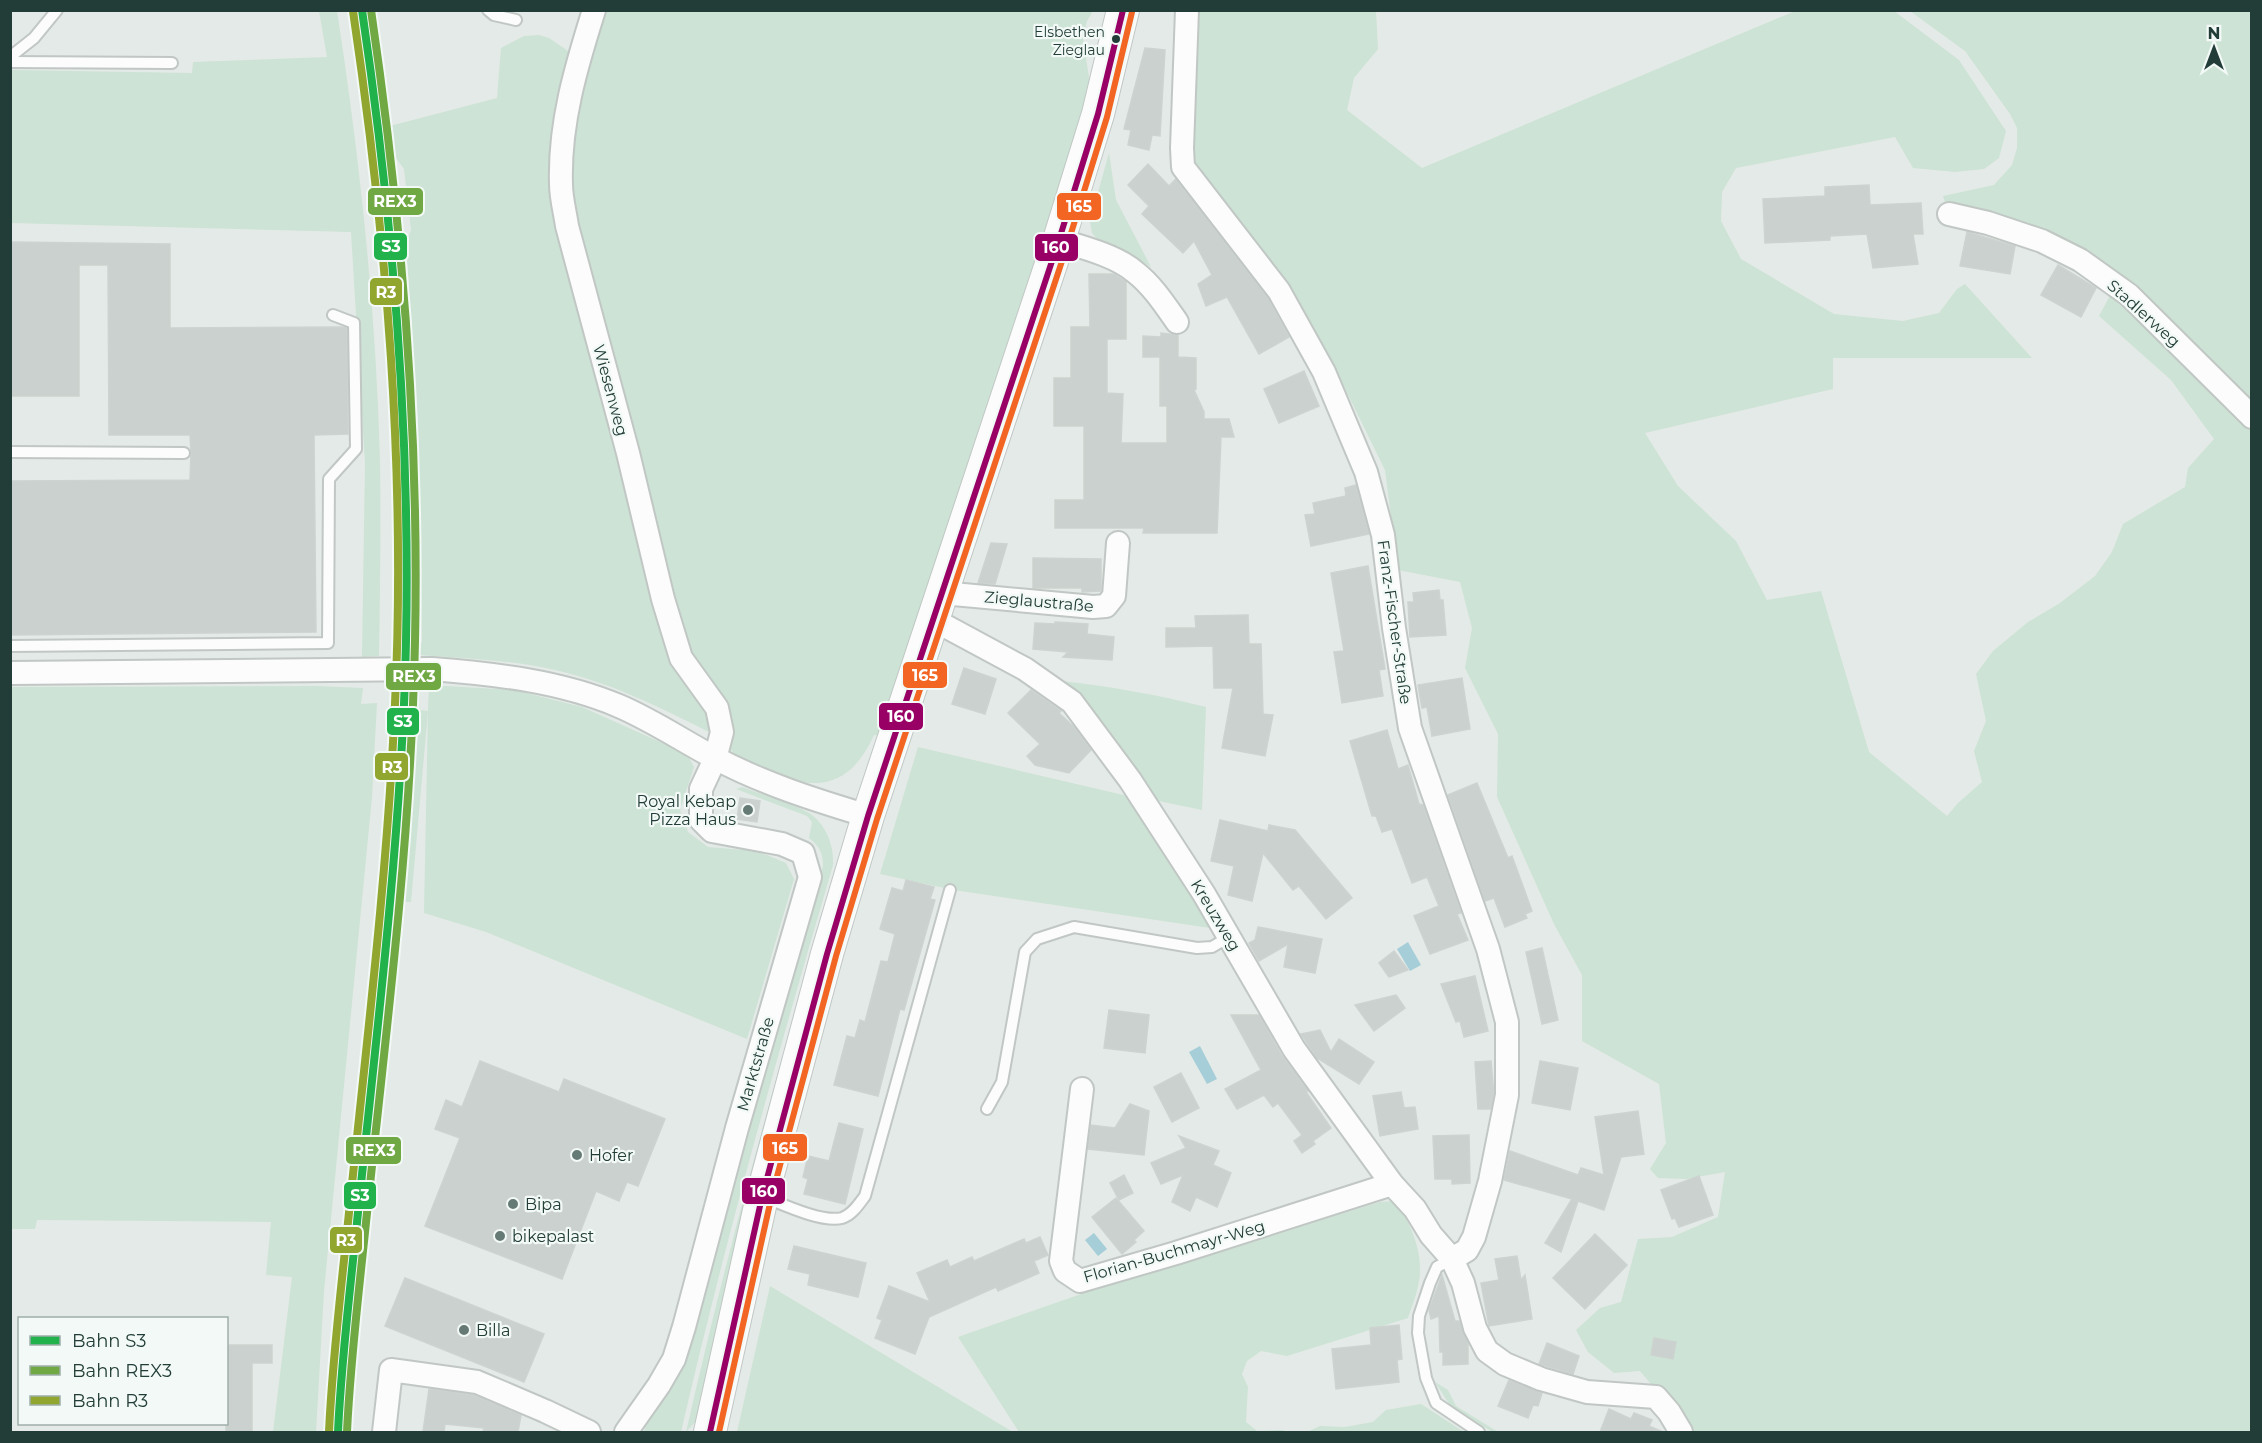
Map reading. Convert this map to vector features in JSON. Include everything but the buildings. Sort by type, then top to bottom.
[{"type":"main road","points":[[710,1432],[762,1197],[827,954],[868,816],[1059,240],[1098,114],[1124,10]]},
{"type":"street","name":"Wiesenweg","points":[[594,10],[568,102],[561,148],[561,187],[565,216],[628,453],[663,600],[681,658],[717,708],[722,732],[715,759]]},
{"type":"street","name":"Franz-Fischer-Straße","points":[[1187,10],[1183,167],[1279,291],[1324,372],[1366,472],[1383,535],[1394,628],[1410,728],[1488,949],[1507,1022],[1507,1095],[1490,1181],[1474,1237],[1467,1250],[1452,1259]]},
{"type":"street","name":"Stadlerweg","points":[[1949,214],[1988,223],[2042,241],[2080,260],[2129,295],[2252,417]]},
{"type":"street","points":[[1059,240],[1095,251],[1135,271],[1162,300],[1177,322]]},
{"type":"street","name":"Zieglaustraße","points":[[938,606],[1093,608],[1106,606],[1114,596],[1118,543]]},
{"type":"street","name":"Kreuzweg","points":[[938,606],[1072,702],[1130,780],[1229,937],[1294,1049],[1392,1184],[1415,1209],[1431,1235],[1452,1259],[1463,1283],[1475,1328],[1487,1351],[1505,1364],[1541,1379],[1587,1392],[1656,1397],[1682,1432]]},
{"type":"street","points":[[10,673],[432,669],[499,674],[565,689],[619,706],[715,759],[788,792],[868,816]]},
{"type":"street","name":"Marktstraße","points":[[626,1432],[674,1359],[736,1128],[810,878],[803,853],[782,844],[712,831],[701,820],[700,789],[715,759]]},
{"type":"street","name":"Florian-Buchmayr-Weg","points":[[1082,1089],[1061,1261],[1065,1271],[1080,1281],[1392,1184]]},
{"type":"street","points":[[384,1432],[391,1370],[477,1382],[589,1432]]},
{"type":"lane","points":[[10,57],[34,38],[57,10]]},
{"type":"lane","points":[[488,10],[494,15],[516,20]]},
{"type":"lane","points":[[10,62],[172,63]]},
{"type":"lane","points":[[10,646],[328,643],[329,479],[356,449],[354,323],[333,315]]},
{"type":"lane","points":[[10,452],[184,453]]},
{"type":"lane","points":[[762,1197],[825,1218],[842,1218],[856,1209],[866,1196],[950,890]]},
{"type":"lane","points":[[987,1109],[1002,1082],[1025,952],[1037,939],[1074,927],[1197,948],[1212,947],[1229,937]]},
{"type":"lane","points":[[1452,1259],[1437,1268],[1419,1316],[1422,1356],[1426,1378],[1436,1403],[1479,1432]]},
{"type":"green space","points":[[319,11],[337,11],[366,235],[375,348],[380,461],[379,656],[362,657],[365,463],[351,232],[11,223],[11,70],[192,73],[193,62],[327,57]]},
{"type":"green space","points":[[603,11],[1093,11],[1087,21],[1083,38],[1091,91],[1051,220],[991,392],[878,735],[874,735],[853,767],[841,776],[828,781],[798,782],[753,766],[736,755],[729,747],[680,635],[575,233],[567,141]]},
{"type":"green space","points":[[1196,11],[1376,11],[1378,49],[1354,78],[1347,110],[1422,168],[1795,11],[1894,11],[1959,60],[2006,131],[1999,158],[1984,169],[1955,172],[1913,168],[1895,137],[1736,168],[1722,192],[1721,221],[1741,259],[1834,314],[1903,321],[1939,313],[1957,289],[1965,284],[2032,358],[1833,358],[1833,389],[1645,433],[1678,486],[1736,541],[1767,600],[1821,591],[1869,752],[1947,816],[1982,782],[1974,751],[1986,721],[1976,674],[1993,651],[2028,622],[2060,603],[2095,576],[2112,552],[2123,524],[2185,487],[2188,468],[2214,439],[2171,380],[2099,316],[2113,290],[2251,420],[2251,1432],[1691,1432],[1640,1371],[1614,1373],[1588,1352],[1576,1330],[1600,1308],[1621,1302],[1638,1239],[1672,1237],[1718,1217],[1725,1172],[1686,1179],[1658,1178],[1650,1169],[1666,1143],[1659,1084],[1582,1041],[1582,975],[1554,924],[1497,797],[1498,734],[1465,668],[1472,628],[1460,582],[1398,570],[1385,470],[1325,348],[1278,274],[1232,210],[1196,170],[1192,153]]},
{"type":"green space","points":[[1910,11],[2251,11],[2251,405],[2228,386],[2121,275],[2048,234],[1949,214],[1943,196],[1994,185],[2012,165],[2017,148],[2017,128],[2010,114],[1965,51]]},
{"type":"green space","points":[[539,35],[549,38],[568,51],[569,74],[554,154],[673,650],[712,708],[711,733],[635,697],[575,675],[504,662],[418,655],[422,641],[418,421],[406,244],[411,230],[404,169],[396,158],[390,126],[497,98],[501,48],[524,36]]},
{"type":"green space","points":[[1109,153],[1116,200],[1151,267],[1123,250],[1099,241],[1092,233],[1090,221]]},
{"type":"green space","points":[[1060,681],[1133,691],[1206,707],[1202,810],[1149,799]]},
{"type":"green space","points":[[429,685],[514,690],[582,707],[687,754],[694,767],[680,810],[688,832],[708,847],[744,850],[767,855],[786,863],[794,879],[747,1039],[486,932],[424,913]]},
{"type":"green space","points":[[316,686],[363,688],[361,704],[377,703],[372,797],[324,1291],[316,1432],[273,1432],[292,1277],[266,1275],[271,1222],[37,1220],[35,1229],[11,1229],[11,687]]},
{"type":"green space","points":[[420,710],[428,711],[411,902],[403,902]]},
{"type":"green space","points":[[918,747],[1132,797],[1217,929],[954,890],[880,874]]},
{"type":"green space","points":[[742,787],[790,804],[812,815],[822,825],[828,837],[833,865],[753,1147],[681,1432],[644,1432],[646,1424],[678,1374],[688,1350],[767,1059],[823,866],[820,850],[809,838],[812,822],[807,816],[736,789]]},
{"type":"green space","points":[[803,987],[696,1421],[686,1432],[741,1209]]},
{"type":"green space","points":[[1395,1201],[1411,1229],[1420,1260],[1418,1286],[1408,1318],[1287,1356],[1261,1351],[1247,1361],[1242,1374],[1248,1387],[1246,1422],[1257,1431],[1290,1432],[1019,1432],[958,1337],[1084,1293],[1380,1202]]},
{"type":"green space","points":[[770,1286],[1013,1432],[737,1432]]},
{"type":"green space","points":[[1435,1382],[1448,1390],[1456,1406],[1498,1432],[1493,1432],[1453,1410]]},
{"type":"green space","points":[[1421,1404],[1464,1432],[1307,1432],[1320,1426],[1345,1427],[1373,1422],[1386,1410]]},
{"type":"water","points":[[1408,942],[1421,965],[1410,971],[1397,949]]},
{"type":"water","points":[[1200,1046],[1217,1079],[1207,1084],[1189,1052]]},
{"type":"water","points":[[1094,1233],[1107,1249],[1098,1256],[1085,1240]]},
{"type":"rail line","name":"S3","points":[[338,1432],[341,1382],[396,836],[404,704],[406,617],[406,530],[400,356],[384,183],[362,10]]},
{"type":"rail line","name":"REX3","points":[[347,1432],[354,1332],[405,837],[410,770],[415,617],[413,443],[402,270],[371,10]]},
{"type":"rail line","name":"R3","points":[[329,1432],[336,1332],[387,836],[398,617],[396,443],[391,357],[375,184],[353,11]]},
{"type":"transit line","name":"160","points":[[710,1432],[762,1197],[827,954],[868,816],[1059,240],[1098,114],[1123,10]]},
{"type":"transit line","name":"165","points":[[719,1432],[771,1199],[836,956],[877,819],[1068,243],[1107,117],[1132,12]]},
{"type":"place","name":"Elsbethen Zieglau","points":[[1116,39]]},
{"type":"place","name":"Royal Kebap Pizza Haus","points":[[748,810]]},
{"type":"place","name":"Hofer","points":[[577,1155]]},
{"type":"place","name":"Bipa","points":[[513,1204]]},
{"type":"place","name":"bikepalast","points":[[500,1236]]},
{"type":"place","name":"Billa","points":[[464,1330]]}]
